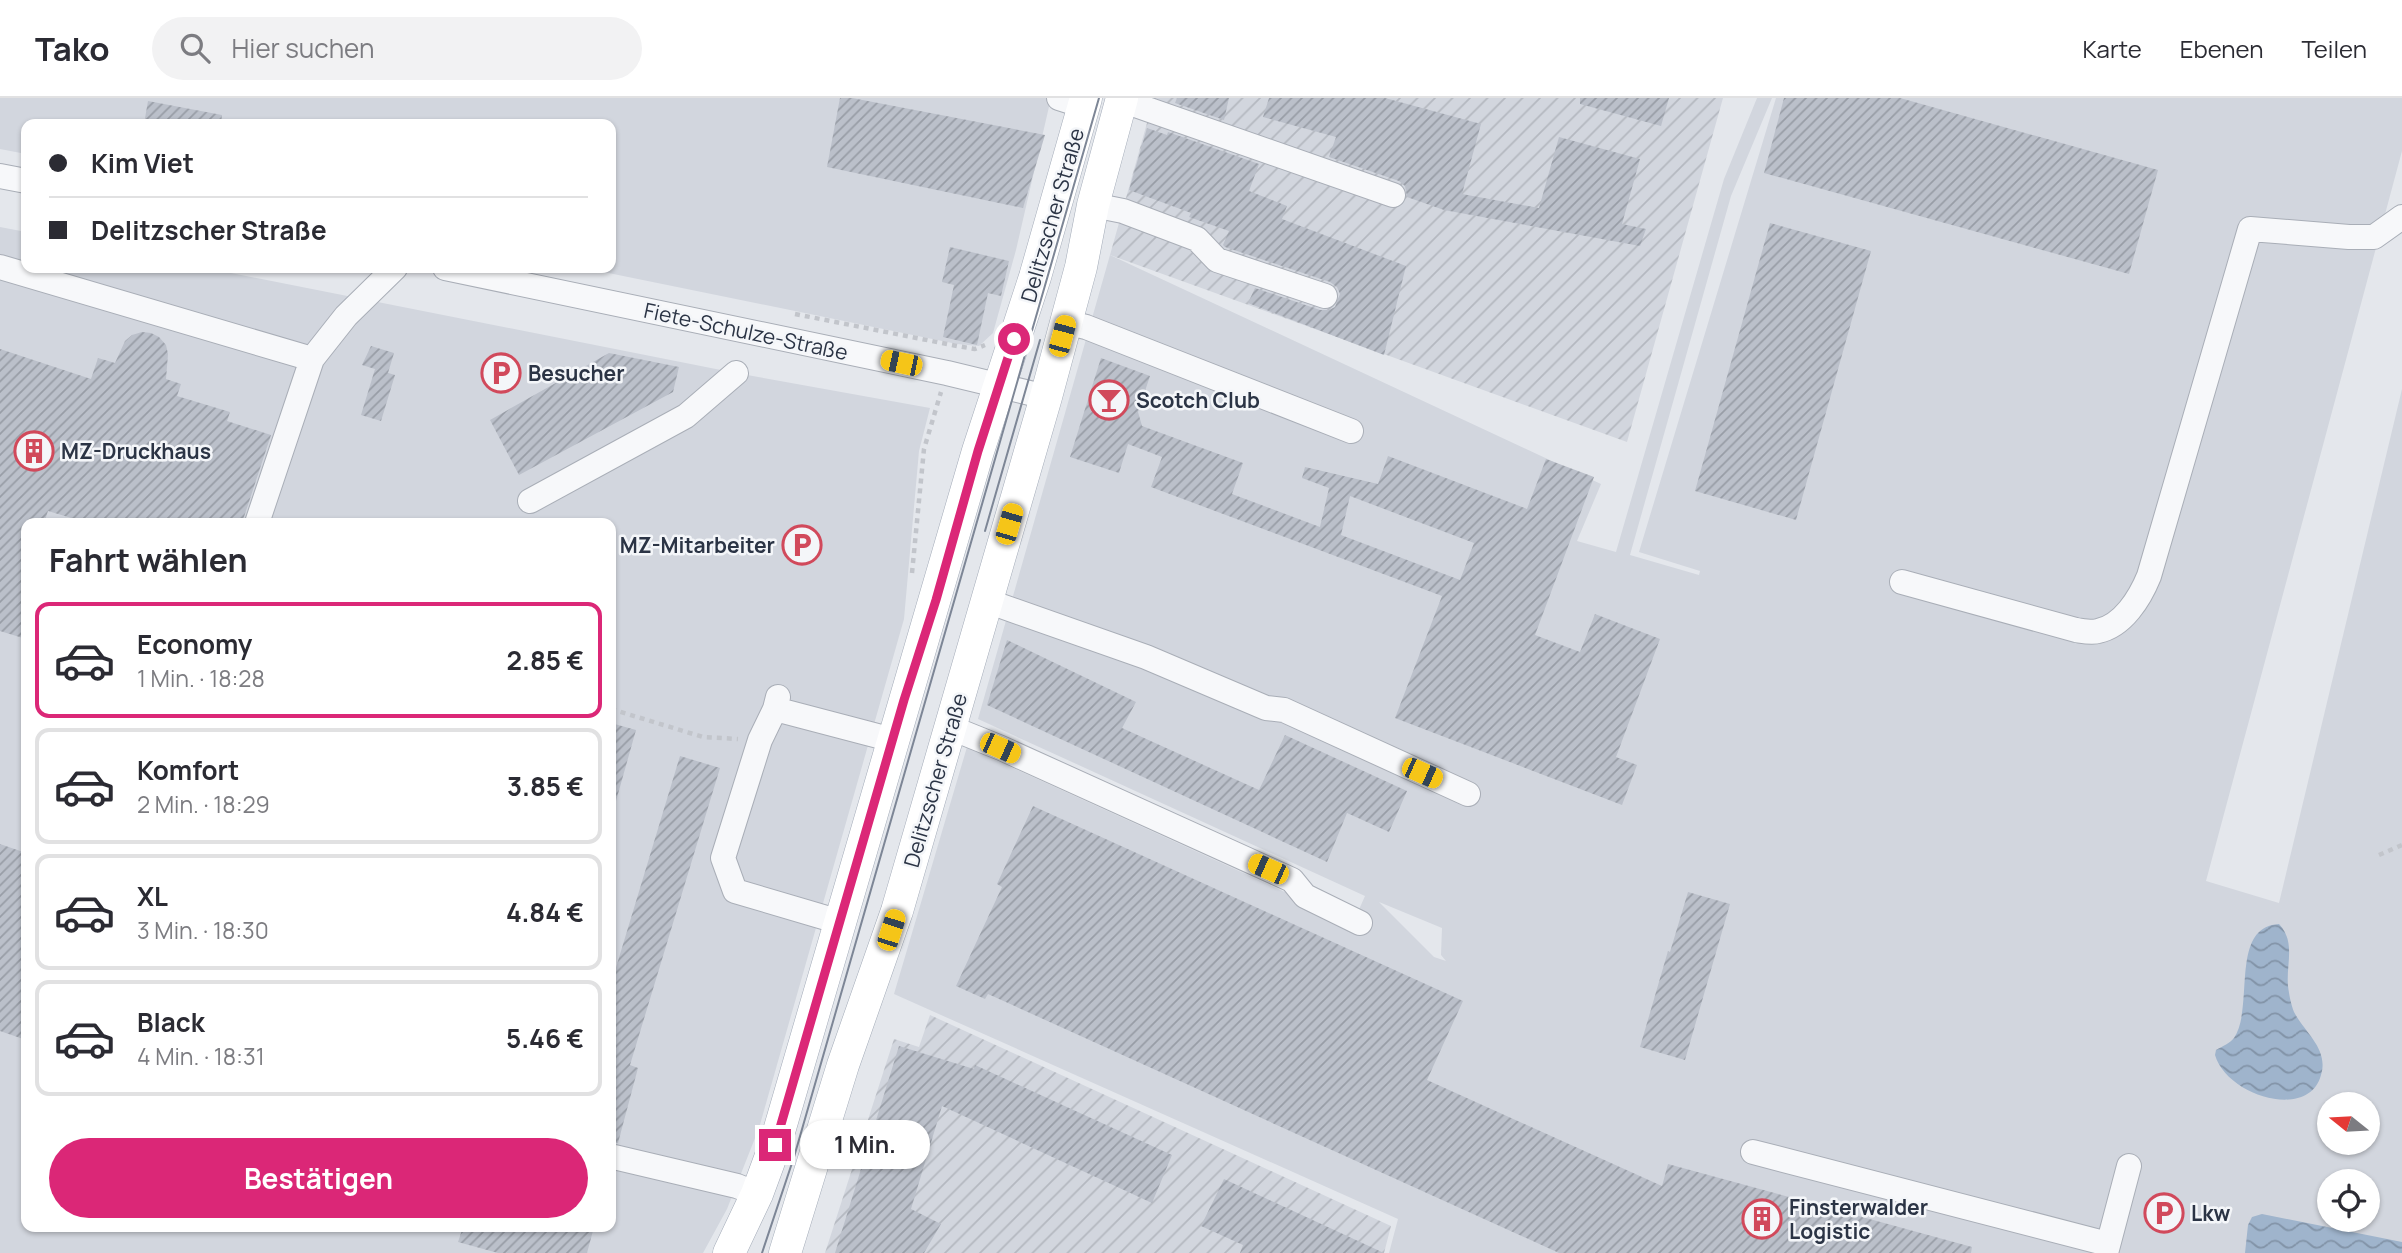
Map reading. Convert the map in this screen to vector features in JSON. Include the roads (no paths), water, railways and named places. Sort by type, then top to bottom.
[{"type":"main road","name":"Delitzscher Straße","points":[[785,1253],[843,1065],[897,911],[1046,397],[1081,267],[1093,205],[1121,99]]},
{"type":"main road","name":"Delitzscher Straße","points":[[729,1253],[757,1194],[775,1145],[978,451],[1035,277],[1076,101]]},
{"type":"street","points":[[1121,99],[1393,195]]},
{"type":"street","points":[[0,176],[21,180]]},
{"type":"street","points":[[1093,205],[1123,211],[1197,239],[1217,260],[1325,296]]},
{"type":"street","points":[[1902,582],[2076,630],[2096,632],[2113,625],[2142,595],[2250,229],[2374,237],[2402,217]]},
{"type":"street","points":[[0,267],[312,359]]},
{"type":"street","points":[[259,518],[312,359],[346,316],[391,273]]},
{"type":"street","name":"Fiete-Schulze-Straße","points":[[469,273],[947,373],[1046,397]]},
{"type":"street","points":[[1065,322],[1086,327],[1351,432]]},
{"type":"street","points":[[530,501],[686,416],[736,373]]},
{"type":"street","points":[[987,601],[1146,657],[1266,708],[1284,710],[1468,794]]},
{"type":"street","points":[[840,922],[735,891],[723,858],[760,740],[777,703],[893,740]]},
{"type":"street","points":[[949,727],[1292,880],[1305,896],[1360,923]]},
{"type":"street","points":[[1754,1152],[2107,1248],[2129,1166]]},
{"type":"street","points":[[616,1157],[737,1186],[757,1194]]},
{"type":"water","points":[[2279,924],[2289,946],[2288,986],[2292,1006],[2319,1049],[2323,1066],[2313,1089],[2301,1097],[2285,1100],[2268,1098],[2235,1082],[2223,1070],[2215,1055],[2216,1050],[2234,1038],[2240,1024],[2248,953],[2254,939],[2264,928]]},
{"type":"water","points":[[2262,1214],[2317,1225],[2317,1232],[2352,1232],[2402,1242],[2402,1253],[2245,1253],[2248,1225],[2252,1217]]},
{"type":"tram line","points":[[762,1253],[794,1157],[1099,98]]},
{"type":"tram line","points":[[985,531],[1040,340]]},
{"type":"place","name":"Besucher","points":[[501,373]]},
{"type":"place","name":"Scotch Club","points":[[1109,400]]},
{"type":"place","name":"MZ-Druckhaus","points":[[34,451]]},
{"type":"place","name":"MZ-Mitarbeiter","points":[[802,545]]},
{"type":"place","name":"Lkw","points":[[2164,1213]]},
{"type":"place","name":"Finsterwalder Logistic","points":[[1762,1219]]}]
